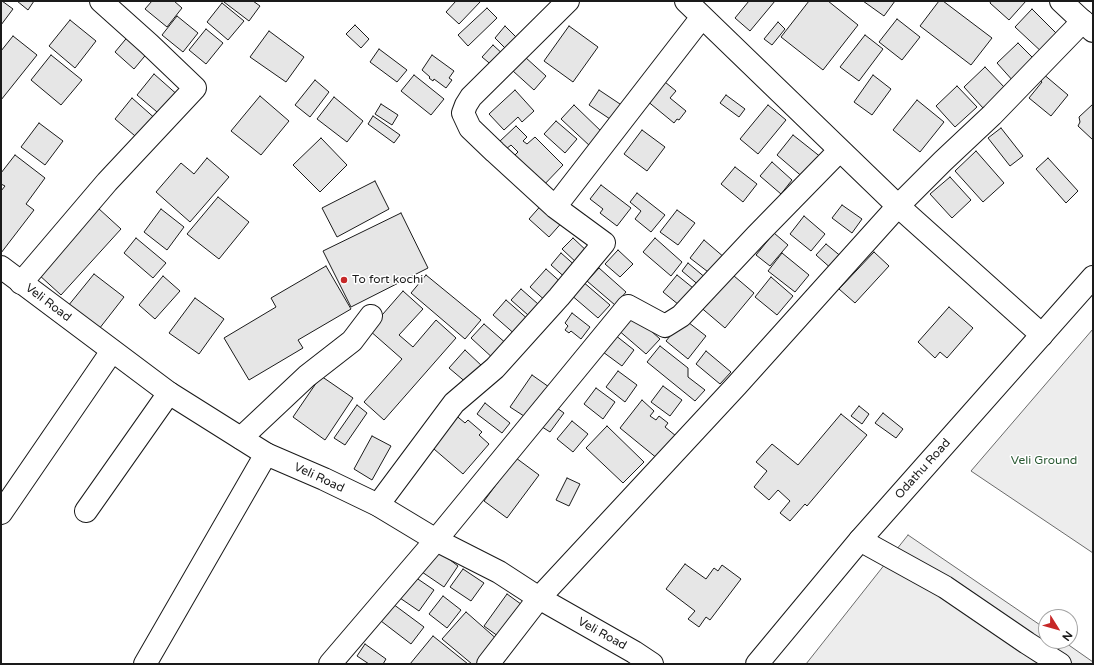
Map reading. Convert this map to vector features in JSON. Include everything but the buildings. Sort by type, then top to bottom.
[{"type":"street","points":[[21,283],[107,182],[195,88],[101,1]]},
{"type":"street","points":[[378,505],[454,403],[496,368],[604,244],[555,207],[495,152],[470,128],[463,113],[471,97],[568,1]]},
{"type":"street","points":[[686,1],[898,206],[1042,335]]},
{"type":"street","points":[[488,664],[539,598],[737,385],[898,206],[942,161],[1088,26],[1061,1]]},
{"type":"street","points":[[555,207],[702,16]]},
{"type":"street","points":[[330,664],[436,540],[628,306],[665,326],[680,316],[840,150]]},
{"type":"street","name":"Veli Road","points":[[1,268],[169,393],[266,454],[324,479],[378,505],[436,540],[499,572],[539,598],[627,648],[652,664]]},
{"type":"street","name":"Odathu Road","points":[[757,664],[860,540],[1093,277]]},
{"type":"street","points":[[241,438],[306,376],[352,341],[371,316]]},
{"type":"street","points":[[1,513],[112,350]]},
{"type":"street","points":[[86,510],[169,393]]},
{"type":"street","points":[[149,663],[266,454]]},
{"type":"street","points":[[860,540],[946,587],[1060,664]]},
{"type":"shaded area","name":"Veli Ground","points":[[1093,329],[1093,553],[971,471]]},
{"type":"shaded area","points":[[908,535],[1038,624],[1038,649],[1074,649],[1093,662],[1093,664],[806,664]]},
{"type":"place","name":"To fort kochi","points":[[344,280]]}]
